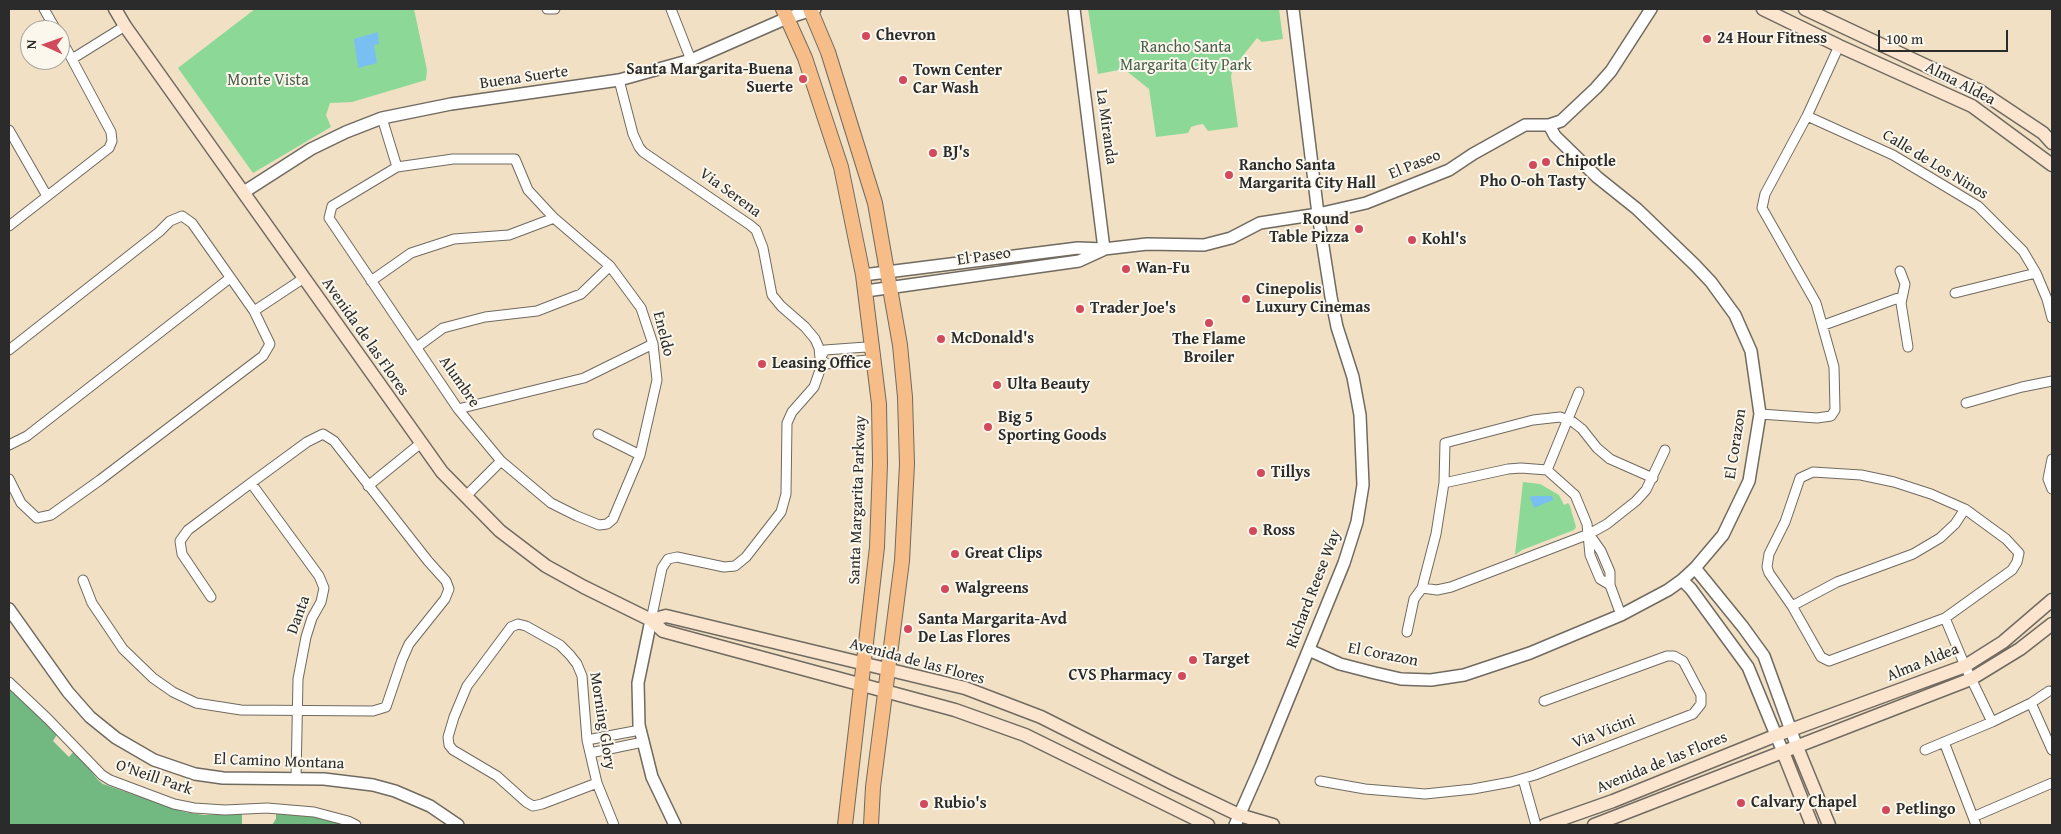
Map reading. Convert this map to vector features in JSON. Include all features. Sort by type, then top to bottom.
[{"type":"main road","name":"Avenida de las Flores","points":[[115,9],[125,26],[421,443],[465,497],[500,531],[546,566],[584,588],[650,620],[663,631],[955,710],[1025,735],[1208,825]]},
{"type":"main road","points":[[812,9],[828,52],[875,203],[900,346],[905,398],[907,464],[902,561],[873,787],[871,825]]},
{"type":"main road","name":"Alma Aldea","points":[[1763,9],[1839,46],[1972,106],[2052,165]]},
{"type":"main road","name":"Alma Aldea","points":[[1805,9],[1993,99],[2043,133],[2052,143]]},
{"type":"main road","name":"Santa Margarita Parkway","points":[[785,13],[805,58],[841,167],[866,291],[879,404],[880,464],[877,547],[845,825]]},
{"type":"main road","points":[[1839,46],[1861,47],[1897,62],[1918,62]]},
{"type":"main road","name":"Alma Aldea","points":[[1792,730],[1964,666],[2003,642],[2052,600]]},
{"type":"main road","name":"Avenida de las Flores","points":[[650,620],[666,616],[965,688],[1041,717],[1172,784],[1237,820],[1273,825]]},
{"type":"main road","name":"Alma Aldea","points":[[1797,747],[1971,679],[2020,649],[2052,624]]},
{"type":"main road","name":"Avenida de las Flores","points":[[1545,825],[1613,801],[1792,730]]},
{"type":"main road","name":"Avenida de las Flores","points":[[1594,825],[1797,747]]},
{"type":"main road","points":[[1797,747],[1828,825]]},
{"type":"main road","points":[[1783,752],[1812,825]]},
{"type":"street","points":[[44,9],[50,20]]},
{"type":"street","points":[[671,9],[691,60]]},
{"type":"street","name":"Buena Suerte","points":[[244,192],[311,149],[346,132],[382,118],[451,104],[619,80],[691,60],[785,13],[812,9]]},
{"type":"street","name":"La Miranda","points":[[1074,9],[1104,249]]},
{"type":"street","name":"Richard Reese Way","points":[[1237,820],[1310,650],[1344,563],[1357,522],[1362,485],[1362,444],[1357,396],[1331,297],[1318,214],[1293,9]]},
{"type":"street","name":"El Paseo","points":[[863,275],[889,279],[1079,261],[1104,249],[1147,244],[1204,245],[1218,243],[1260,223],[1318,214],[1366,203],[1449,170],[1473,154],[1525,125],[1549,125],[1561,121],[1596,88],[1626,50],[1652,9]]},
{"type":"street","points":[[72,59],[125,26]]},
{"type":"street","points":[[1760,414],[1817,418],[1831,416],[1835,410],[1836,377],[1824,325],[1816,303],[1762,208],[1765,194],[1807,116],[1839,46]]},
{"type":"street","points":[[9,226],[109,148],[112,141],[111,132],[70,55]]},
{"type":"street","name":"Via Serena","points":[[619,80],[633,134],[643,152],[756,230],[763,248],[772,295],[815,339],[819,348],[820,358]]},
{"type":"street","name":"Calle de Los Ninos","points":[[1807,116],[1893,155],[1978,206],[2023,250],[2036,273],[2047,299],[2052,318]]},
{"type":"street","points":[[382,118],[397,167]]},
{"type":"street","name":"El Corazon","points":[[1310,650],[1340,664],[1376,673],[1401,679],[1431,680],[1464,675],[1530,653],[1621,616],[1682,580],[1695,568],[1723,535],[1749,481],[1760,414],[1751,351],[1735,315],[1712,282],[1637,210],[1596,177],[1555,136],[1549,125]]},
{"type":"street","points":[[9,130],[47,196]]},
{"type":"street","name":"Eneldo","points":[[397,167],[453,159],[515,159],[528,190],[554,218],[610,266],[641,308],[653,344],[657,380],[640,454],[617,512],[607,524]]},
{"type":"street","name":"Alumbre","points":[[397,167],[332,206],[329,218],[458,409],[501,461],[551,503],[599,525],[607,524]]},
{"type":"street","points":[[9,350],[159,232],[170,221],[182,216],[192,223],[254,311],[267,334],[270,344],[263,356],[51,515],[37,518],[11,491],[9,479]]},
{"type":"street","points":[[370,281],[411,253],[454,239],[509,235],[554,218]]},
{"type":"street","points":[[417,347],[443,328],[485,317],[537,311],[581,294],[610,266]]},
{"type":"street","points":[[1900,271],[1905,284],[1901,297],[1908,347]]},
{"type":"street","points":[[1955,293],[2036,273]]},
{"type":"street","points":[[9,445],[27,436],[230,278]]},
{"type":"street","points":[[254,311],[304,278]]},
{"type":"street","name":"El Paseo","points":[[866,291],[889,279]]},
{"type":"street","points":[[1824,325],[1901,297]]},
{"type":"street","points":[[458,409],[584,378],[653,344]]},
{"type":"street","points":[[675,825],[652,777],[640,730],[638,683],[662,568],[668,559],[677,557],[724,567],[735,566],[746,557],[781,512],[786,494],[787,423],[792,412],[814,386],[820,370],[820,358],[825,350],[866,347],[874,353],[868,360],[826,364],[820,358]]},
{"type":"street","points":[[1966,403],[2052,380]]},
{"type":"street","points":[[1547,470],[1579,392]]},
{"type":"street","points":[[1407,632],[1414,599],[1422,588],[1436,534],[1444,483],[1445,442],[1542,418],[1560,417],[1582,429],[1597,448],[1610,459],[1653,478]]},
{"type":"street","points":[[83,580],[92,603],[123,649],[153,678],[173,692],[196,702],[218,708],[241,710],[373,710],[386,707],[409,644],[444,599],[449,589],[446,581],[428,562],[334,441],[323,434],[307,442],[188,530],[180,541],[182,554],[211,597]]},
{"type":"street","points":[[598,434],[640,454]]},
{"type":"street","points":[[368,486],[421,443]]},
{"type":"street","points":[[1422,588],[1437,590],[1451,587],[1589,534],[1607,524],[1636,502],[1646,490],[1665,450]]},
{"type":"street","points":[[2052,459],[2048,479],[2052,489]]},
{"type":"street","points":[[465,497],[501,461]]},
{"type":"street","points":[[1444,483],[1508,469],[1547,470],[1575,494],[1582,509],[1589,534],[1610,572],[1610,585],[1621,616]]},
{"type":"street","points":[[1813,472],[1861,475],[1894,482],[1922,491],[1965,509],[2006,540],[2018,554],[2012,570],[1945,618],[1829,661],[1821,657],[1792,606],[1769,573],[1768,559],[1785,522],[1800,478],[1813,472]]},
{"type":"street","name":"Danta","points":[[251,483],[320,576],[324,588],[321,602],[312,618],[306,637],[298,679],[296,779]]},
{"type":"street","points":[[1792,606],[1837,582],[1913,554],[1940,538],[1955,524],[1965,509]]},
{"type":"street","points":[[1695,568],[1764,656],[1797,747]]},
{"type":"street","points":[[1682,580],[1691,589],[1748,667],[1783,752]]},
{"type":"street","name":"El Camino Montana","points":[[9,609],[62,685],[78,704],[102,728],[130,747],[154,760],[195,774],[239,779],[352,781],[395,791],[430,806],[458,825]]},
{"type":"street","points":[[1945,618],[1964,666],[1992,722]]},
{"type":"street","name":"Morning Glory","points":[[597,783],[533,806],[496,776],[453,750],[448,744],[448,737],[456,709],[467,686],[510,627],[518,624],[526,626],[560,645],[577,664],[582,676],[587,740],[597,783],[614,825]]},
{"type":"street","name":"Via Vicini","points":[[1320,781],[1365,790],[1425,794],[1523,779],[1693,714],[1701,704],[1701,695],[1683,661],[1674,656],[1668,656],[1544,701]]},
{"type":"street","name":"O'Neill Park","points":[[9,682],[102,775],[110,780],[174,804],[194,808],[225,810],[267,808],[314,812],[356,825]]},
{"type":"street","points":[[1925,750],[1992,722],[2031,703],[2049,691]]},
{"type":"street","points":[[2031,703],[2052,750]]},
{"type":"street","points":[[587,740],[640,730]]},
{"type":"street","points":[[590,753],[643,742]]},
{"type":"street","points":[[1944,742],[1975,821],[2052,783]]},
{"type":"street","points":[[1523,779],[1536,825]]},
{"type":"green space","name":"Monte Vista","points":[[255,9],[414,9],[427,70],[426,80],[352,102],[330,103],[326,115],[331,127],[253,173],[178,68]]},
{"type":"green space","name":"Rancho Santa Margarita City Park","points":[[1088,9],[1279,9],[1283,39],[1262,42],[1257,38],[1233,68],[1231,76],[1238,127],[1208,131],[1203,124],[1191,127],[1188,133],[1156,137],[1149,89],[1124,69],[1098,74]]},
{"type":"green space","points":[[1523,482],[1540,484],[1559,495],[1564,505],[1568,503],[1570,506],[1576,527],[1574,530],[1522,550],[1515,555]]},
{"type":"green space","points":[[9,687],[58,733],[53,741],[69,757],[75,750],[103,784],[184,812],[204,815],[242,813],[242,825],[9,825]]},
{"type":"green space","points":[[276,812],[311,816],[345,825],[272,825],[276,819]]},
{"type":"water","points":[[378,32],[379,44],[374,45],[377,63],[358,68],[354,39]]},
{"type":"water","points":[[1552,496],[1553,500],[1534,508],[1530,497]]},
{"type":"place","name":"Chevron","points":[[866,36]]},
{"type":"place","name":"24 Hour Fitness","points":[[1707,39]]},
{"type":"place","name":"Santa Margarita-Buena Suerte","points":[[803,79]]},
{"type":"place","name":"Town Center Car Wash","points":[[903,80]]},
{"type":"place","name":"BJ's","points":[[933,153]]},
{"type":"place","name":"Chipotle","points":[[1546,162]]},
{"type":"place","name":"Pho O-oh Tasty","points":[[1533,165]]},
{"type":"place","name":"Rancho Santa Margarita City Hall","points":[[1229,175]]},
{"type":"place","name":"Round Table Pizza","points":[[1359,229]]},
{"type":"place","name":"Kohl's","points":[[1412,240]]},
{"type":"place","name":"Wan-Fu","points":[[1126,269]]},
{"type":"place","name":"Cinepolis Luxury Cinemas","points":[[1246,299]]},
{"type":"place","name":"Trader Joe's","points":[[1080,309]]},
{"type":"place","name":"The Flame Broiler","points":[[1209,323]]},
{"type":"place","name":"McDonald's","points":[[941,339]]},
{"type":"place","name":"Leasing Office","points":[[762,364]]},
{"type":"place","name":"Ulta Beauty","points":[[997,385]]},
{"type":"place","name":"Big 5 Sporting Goods","points":[[988,427]]},
{"type":"place","name":"Tillys","points":[[1261,473]]},
{"type":"place","name":"Ross","points":[[1253,531]]},
{"type":"place","name":"Great Clips","points":[[955,554]]},
{"type":"place","name":"Walgreens","points":[[945,589]]},
{"type":"place","name":"Santa Margarita-Avd De Las Flores","points":[[908,629]]},
{"type":"place","name":"Target","points":[[1193,660]]},
{"type":"place","name":"CVS Pharmacy","points":[[1182,676]]},
{"type":"place","name":"Calvary Chapel","points":[[1741,803]]},
{"type":"place","name":"Rubio's","points":[[924,804]]},
{"type":"place","name":"Petlingo","points":[[1886,810]]}]
